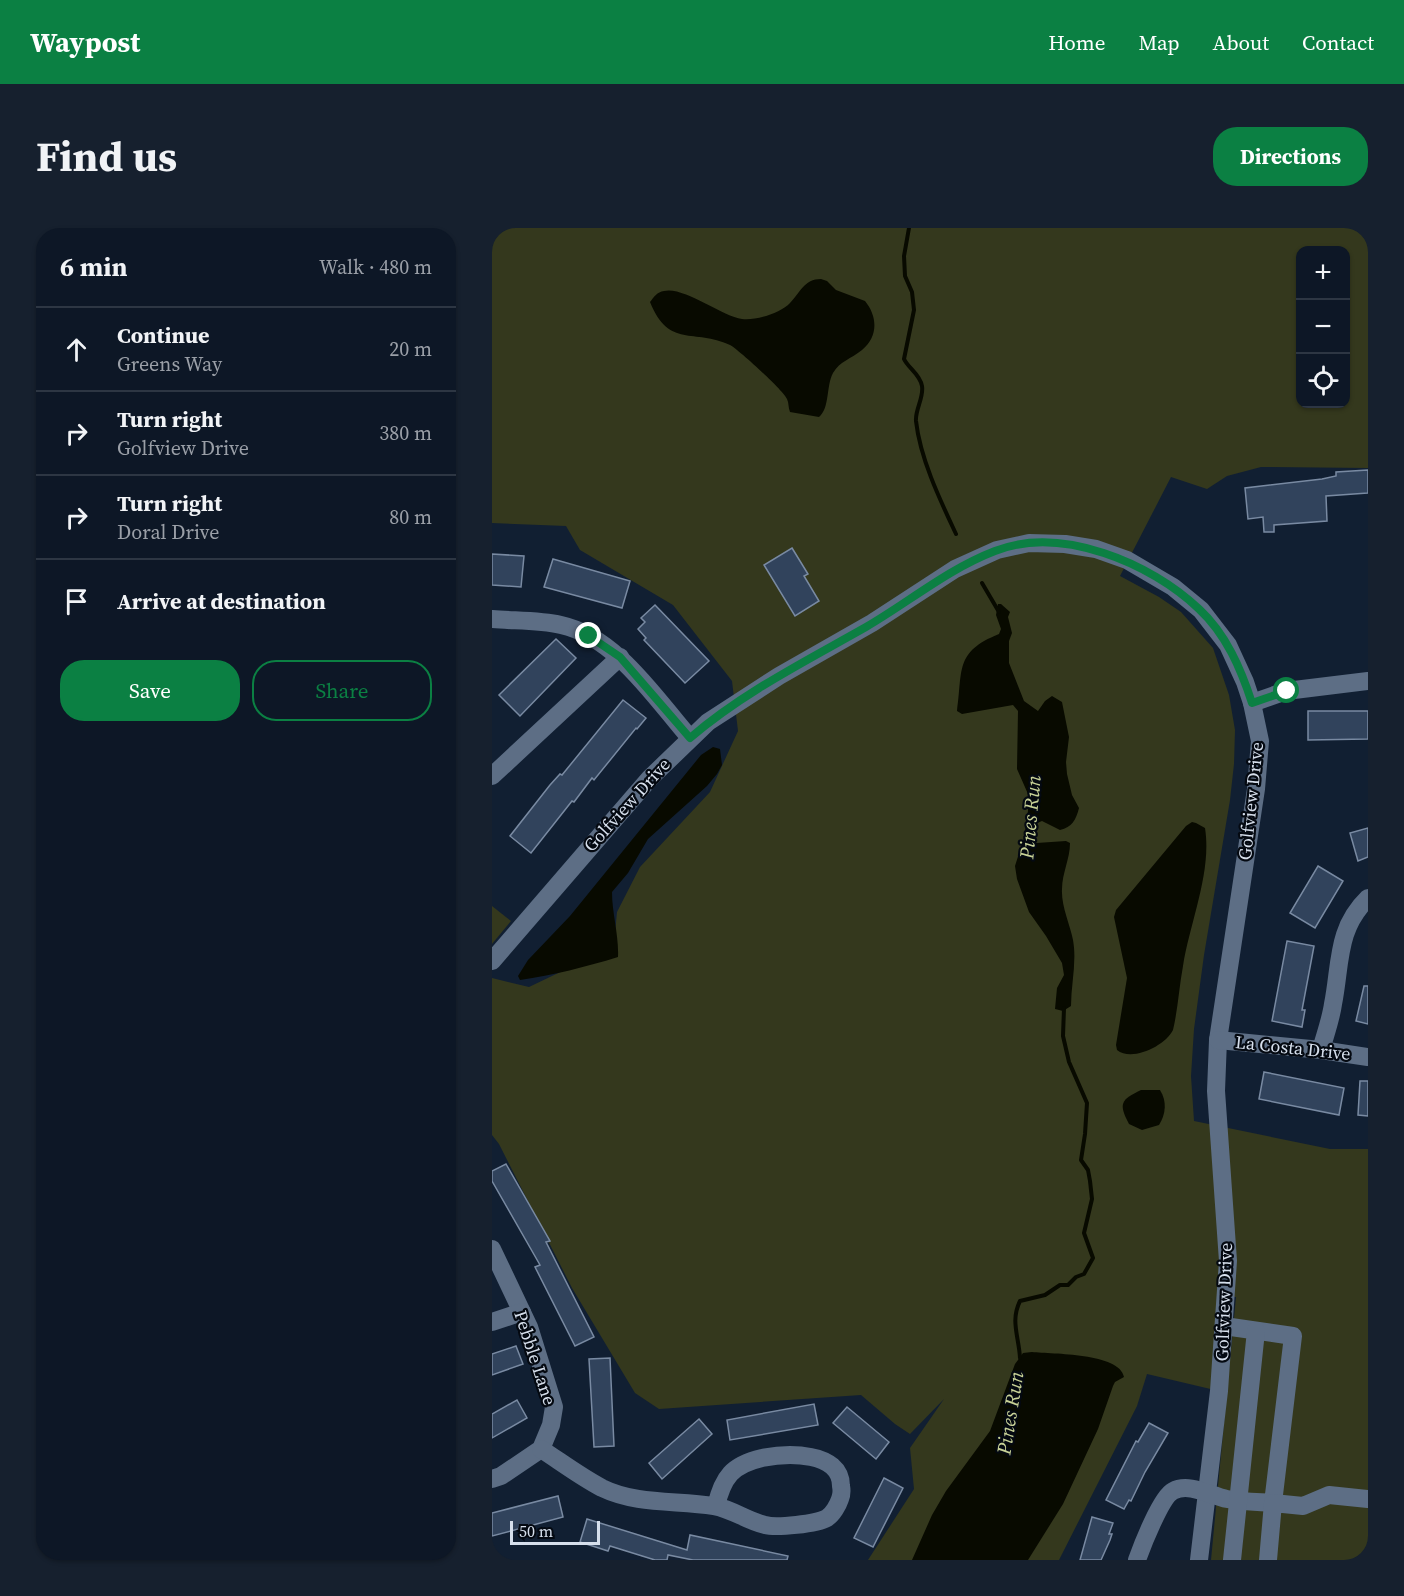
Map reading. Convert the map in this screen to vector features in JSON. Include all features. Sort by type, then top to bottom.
[{"type":"street","name":"Golfview Drive","points":[[492,961],[650,778],[708,722],[778,676],[872,623],[955,569],[997,550],[1029,543],[1065,544],[1096,549],[1127,560],[1173,587],[1201,610],[1228,645],[1252,703],[1260,741],[1256,789],[1218,1040],[1216,1090],[1228,1262],[1219,1391],[1199,1560]]},
{"type":"street","points":[[492,619],[561,625],[589,636],[620,657],[690,738]]},
{"type":"street","points":[[492,776],[620,657]]},
{"type":"street","points":[[1252,703],[1287,691],[1368,681]]},
{"type":"street","points":[[1321,1050],[1333,1004],[1339,950],[1348,924],[1368,898]]},
{"type":"street","name":"La Costa Drive","points":[[1218,1040],[1368,1057]]},
{"type":"street","name":"Pebble Lane","points":[[493,1252],[529,1328],[554,1407],[551,1425],[541,1449]]},
{"type":"street","points":[[492,1322],[522,1312]]},
{"type":"street","points":[[1224,1326],[1293,1336],[1268,1560]]},
{"type":"street","points":[[1232,1560],[1256,1331]]},
{"type":"street","points":[[492,1479],[501,1476],[541,1449],[603,1488],[636,1499],[716,1506],[766,1526],[795,1525],[828,1518],[842,1496],[841,1478],[833,1466],[820,1458],[802,1455],[765,1458],[746,1463],[731,1471],[721,1487],[716,1506]]},
{"type":"street","points":[[1137,1560],[1151,1526],[1170,1493],[1180,1488],[1238,1500],[1303,1506],[1329,1495],[1368,1499]]},
{"type":"green space","points":[[492,228],[1368,228],[1368,468],[1261,467],[1227,476],[1207,489],[1171,477],[1120,576],[1181,612],[1213,648],[1229,695],[1235,730],[1230,800],[1194,1029],[1191,1076],[1194,1121],[1330,1149],[1368,1149],[1368,1560],[1211,1560],[1236,1297],[1227,1297],[1219,1391],[1147,1374],[1137,1406],[1059,1560],[868,1560],[914,1489],[910,1448],[944,1399],[910,1434],[861,1395],[659,1409],[635,1393],[572,1288],[499,1144],[492,1135],[492,978],[529,987],[575,965],[613,955],[617,912],[640,867],[710,792],[738,731],[732,681],[673,605],[580,550],[566,526],[492,523]]},
{"type":"green space","points":[[492,906],[511,921],[492,944]]},
{"type":"water","points":[[821,279],[827,281],[836,290],[865,301],[872,314],[874,327],[867,345],[833,373],[825,408],[819,417],[790,412],[784,395],[735,348],[717,340],[674,332],[657,317],[650,302],[659,292],[672,291],[692,297],[734,317],[754,319],[781,310],[806,284]]},
{"type":"water","points":[[998,604],[1010,612],[1008,617],[1012,633],[1009,641],[1009,663],[1024,701],[1038,711],[1052,696],[1062,702],[1069,737],[1067,774],[1072,795],[1079,808],[1075,819],[1068,827],[1060,830],[1042,821],[1037,823],[1031,835],[1024,838],[1028,794],[1017,769],[1018,711],[1013,705],[962,714],[957,711],[963,664],[974,648],[999,634],[1001,629],[996,615]]},
{"type":"water","points":[[713,747],[720,749],[722,765],[717,774],[707,786],[648,839],[628,873],[612,892],[618,957],[545,976],[520,980],[518,976],[528,960],[570,916],[701,755]]},
{"type":"water","points":[[1192,822],[1205,828],[1206,862],[1186,949],[1173,1030],[1156,1047],[1139,1053],[1123,1053],[1117,1050],[1116,1045],[1127,978],[1114,917],[1116,910],[1186,826]]},
{"type":"water","points":[[1066,841],[1070,843],[1070,849],[1063,877],[1062,895],[1073,940],[1074,956],[1071,1006],[1063,1011],[1055,1009],[1057,988],[1064,975],[1062,963],[1029,912],[1017,879],[1015,866],[1022,844]]},
{"type":"water","points":[[1141,1090],[1160,1090],[1165,1107],[1159,1125],[1142,1130],[1129,1124],[1123,1111],[1123,1103]]},
{"type":"water","points":[[1023,1353],[1069,1354],[1098,1359],[1120,1369],[1124,1377],[1115,1382],[1113,1386],[1098,1429],[1063,1504],[1028,1560],[912,1560],[932,1515],[946,1491],[990,1431],[1015,1364]]},
{"type":"building","points":[[1368,470],[1368,493],[1326,496],[1327,521],[1274,525],[1274,532],[1264,532],[1263,517],[1248,519],[1245,488],[1322,479],[1336,476],[1336,472]]},
{"type":"building","points":[[792,548],[808,574],[804,576],[819,601],[795,616],[764,565]]},
{"type":"building","points":[[492,554],[524,556],[521,587],[492,585]]},
{"type":"building","points":[[553,559],[630,581],[622,608],[544,587]]},
{"type":"building","points":[[655,605],[709,661],[685,683],[644,640],[646,638],[638,629],[645,622],[641,618]]},
{"type":"building","points":[[556,639],[576,658],[520,716],[499,695]]},
{"type":"building","points":[[623,700],[646,718],[594,780],[592,778],[574,802],[572,801],[531,853],[510,836],[550,785],[560,774],[562,775]]},
{"type":"building","points":[[1308,711],[1368,711],[1368,739],[1308,740]]},
{"type":"building","points":[[1368,828],[1368,857],[1358,861],[1350,833]]},
{"type":"building","points":[[1318,866],[1343,881],[1315,928],[1290,913]]},
{"type":"building","points":[[1287,941],[1314,946],[1302,1010],[1305,1010],[1302,1027],[1272,1021]]},
{"type":"building","points":[[1364,986],[1368,986],[1368,1024],[1356,1021]]},
{"type":"building","points":[[1264,1072],[1344,1088],[1339,1115],[1259,1099]]},
{"type":"building","points":[[1360,1081],[1368,1081],[1368,1116],[1358,1115]]},
{"type":"building","points":[[506,1164],[550,1241],[546,1242],[594,1337],[575,1346],[535,1267],[540,1265],[492,1181],[492,1171]]},
{"type":"building","points":[[516,1346],[523,1364],[492,1375],[492,1354]]},
{"type":"building","points":[[610,1358],[614,1446],[594,1447],[589,1359]]},
{"type":"building","points":[[517,1400],[527,1418],[492,1438],[492,1414]]},
{"type":"building","points":[[814,1404],[818,1425],[730,1440],[727,1420]]},
{"type":"building","points":[[847,1407],[889,1442],[876,1459],[833,1423]]},
{"type":"building","points":[[699,1419],[712,1434],[662,1479],[649,1463]]},
{"type":"building","points":[[1149,1423],[1168,1433],[1131,1501],[1129,1500],[1124,1509],[1106,1500],[1136,1441],[1138,1442]]},
{"type":"building","points":[[884,1478],[903,1488],[873,1547],[854,1538]]},
{"type":"building","points":[[558,1496],[563,1517],[492,1536],[492,1513]]},
{"type":"building","points":[[1092,1517],[1113,1523],[1109,1534],[1112,1534],[1101,1560],[1080,1560]]},
{"type":"building","points":[[587,1519],[687,1550],[690,1535],[788,1556],[787,1560],[693,1560],[668,1555],[667,1560],[655,1560],[610,1546],[608,1551],[580,1542]]},
{"type":"waterway","name":"Pines Run","points":[[909,228],[904,256],[905,276],[912,292],[914,310],[904,359],[921,382],[922,395],[916,417],[918,435],[932,479],[956,534]]},
{"type":"waterway","name":"Pines Run","points":[[982,583],[999,612]]},
{"type":"waterway","name":"Pines Run","points":[[1024,848],[1027,832]]},
{"type":"waterway","name":"Pines Run","points":[[1020,1358],[1015,1322],[1020,1301],[1045,1295],[1060,1285],[1068,1285],[1076,1277],[1084,1274],[1093,1258],[1084,1233],[1092,1199],[1090,1181],[1088,1170],[1081,1160],[1087,1103],[1069,1062],[1063,1036],[1064,1008]]},
{"type":"route","points":[[589,636],[620,657],[690,738],[708,722],[778,676],[872,623],[955,569],[997,550],[1029,543],[1065,544],[1096,549],[1127,560],[1173,587],[1201,610],[1228,645],[1252,703],[1287,691]]}]
